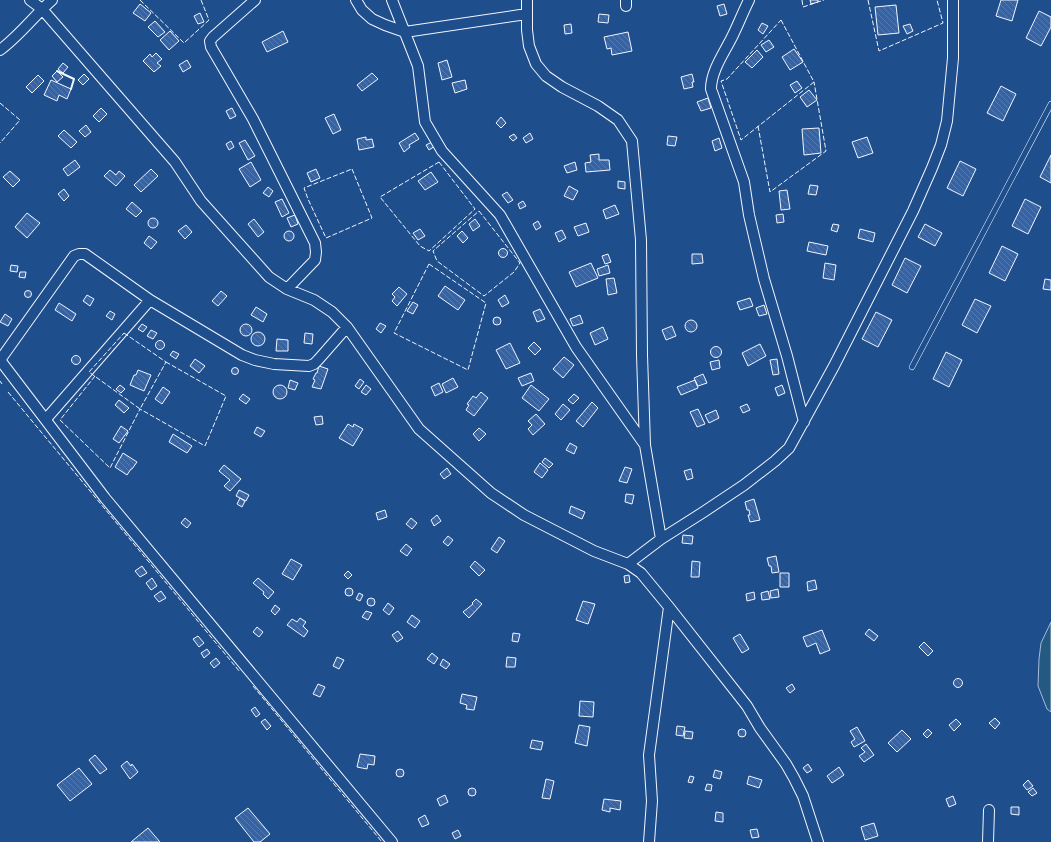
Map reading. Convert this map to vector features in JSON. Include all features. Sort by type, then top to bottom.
[{"type":"street","points":[[30,0],[42,9],[175,162],[201,201],[269,277],[286,289],[314,300],[332,312],[347,327],[419,429],[492,493],[524,515],[594,550],[628,564],[641,573],[747,706],[760,728],[789,769],[803,796],[818,842]]},
{"type":"street","points":[[0,50],[8,44],[52,0]]},
{"type":"street","points":[[255,0],[212,37],[210,41],[211,47],[253,119],[315,243],[315,260],[286,289]]},
{"type":"street","points":[[356,0],[362,10],[372,19],[405,32],[527,14]]},
{"type":"street","points":[[392,0],[418,66],[425,122],[428,128],[442,151],[500,215],[576,347],[645,445]]},
{"type":"street","points":[[527,0],[529,46],[536,64],[546,76],[562,87],[598,106],[618,120],[632,142],[641,240],[642,355],[645,445],[661,539]]},
{"type":"street","points":[[749,0],[714,73],[711,82],[711,89],[744,182],[749,215],[764,279],[787,356],[804,422]]},
{"type":"street","points":[[628,564],[661,539],[744,485],[765,469],[789,448],[804,422],[913,211],[941,145],[947,121],[953,58],[953,0]]},
{"type":"street","points":[[347,327],[314,364],[309,366],[274,364],[255,360],[242,355],[150,300],[85,254],[79,254],[74,256],[0,360],[105,498],[392,842]]},
{"type":"street","points":[[46,419],[150,300]]},
{"type":"street","points":[[649,842],[652,801],[649,755],[669,607]]},
{"type":"street","points":[[988,842],[990,810]]},
{"type":"lane","points":[[912,367],[1051,104]]},
{"type":"shaded area","points":[[1051,622],[1051,712],[1047,709],[1038,686],[1041,643]]},
{"type":"building","points":[[810,0],[818,0],[818,2],[811,4]]},
{"type":"building","points":[[1001,0],[1018,0],[1012,21],[996,16]]},
{"type":"building","points":[[140,4],[151,13],[145,21],[133,13]]},
{"type":"building","points":[[724,4],[727,14],[720,16],[717,6]]},
{"type":"building","points":[[896,5],[899,33],[878,35],[875,7]]},
{"type":"building","points":[[1039,11],[1051,17],[1051,27],[1041,46],[1026,38]]},
{"type":"building","points":[[200,13],[204,22],[198,24],[194,16]]},
{"type":"building","points":[[599,14],[609,15],[608,23],[598,22]]},
{"type":"building","points":[[155,21],[165,32],[158,37],[148,27]]},
{"type":"building","points":[[762,23],[768,26],[763,34],[758,30]]},
{"type":"building","points":[[571,24],[572,33],[565,34],[564,25]]},
{"type":"building","points":[[910,24],[913,31],[907,34],[903,26]]},
{"type":"building","points":[[170,31],[179,41],[169,50],[160,40]]},
{"type":"building","points":[[283,31],[288,42],[267,52],[262,42]]},
{"type":"building","points":[[628,32],[632,51],[612,55],[611,48],[607,49],[604,37]]},
{"type":"building","points":[[769,40],[774,47],[766,52],[761,45]]},
{"type":"building","points":[[794,49],[803,62],[790,70],[782,57]]},
{"type":"building","points":[[757,50],[763,57],[752,68],[745,62]]},
{"type":"building","points":[[156,53],[162,59],[157,63],[161,66],[154,72],[143,61],[150,54],[152,57]]},
{"type":"building","points":[[187,60],[191,67],[183,72],[179,65]]},
{"type":"building","points":[[447,60],[452,77],[442,80],[438,63]]},
{"type":"building","points":[[63,63],[68,67],[63,73],[58,69]]},
{"type":"building","points":[[57,71],[63,77],[57,82],[52,76]]},
{"type":"building","points":[[372,73],[378,79],[362,91],[357,85]]},
{"type":"building","points":[[84,74],[89,79],[83,85],[78,80]]},
{"type":"building","points":[[692,74],[694,82],[692,82],[693,87],[684,89],[681,77]]},
{"type":"building","points":[[38,75],[44,81],[32,93],[26,87]]},
{"type":"building","points":[[51,80],[71,89],[67,99],[59,95],[57,101],[44,95]]},
{"type":"building","points":[[465,80],[467,89],[455,93],[452,83]]},
{"type":"building","points":[[797,81],[802,88],[795,93],[790,85]]},
{"type":"building","points":[[1001,86],[1016,94],[1003,121],[987,113]]},
{"type":"building","points":[[809,90],[817,100],[807,107],[800,97]]},
{"type":"building","points":[[708,98],[711,108],[701,111],[697,102]]},
{"type":"building","points":[[101,108],[107,114],[99,122],[93,116]]},
{"type":"building","points":[[232,108],[236,116],[230,119],[226,111]]},
{"type":"building","points":[[334,114],[341,130],[333,134],[325,118]]},
{"type":"building","points":[[501,117],[506,123],[501,128],[496,123]]},
{"type":"building","points":[[86,125],[91,132],[85,137],[79,131]]},
{"type":"building","points":[[819,128],[821,153],[804,155],[802,129]]},
{"type":"building","points":[[64,130],[77,142],[71,148],[58,136]]},
{"type":"building","points":[[415,133],[419,139],[409,145],[410,147],[404,152],[399,143]]},
{"type":"building","points":[[530,133],[533,139],[526,143],[523,138]]},
{"type":"building","points":[[514,134],[517,138],[513,141],[509,137]]},
{"type":"building","points":[[668,136],[677,137],[675,146],[667,145]]},
{"type":"building","points":[[366,137],[366,140],[372,139],[374,147],[359,150],[357,139]]},
{"type":"building","points":[[867,137],[873,153],[858,158],[852,142]]},
{"type":"building","points":[[719,138],[722,148],[715,151],[712,141]]},
{"type":"building","points":[[245,140],[255,156],[248,160],[239,143]]},
{"type":"building","points":[[231,141],[234,147],[229,150],[226,144]]},
{"type":"building","points":[[432,142],[435,146],[429,150],[426,145]]},
{"type":"building","points":[[599,154],[599,160],[609,160],[610,170],[586,172],[585,163],[591,162],[590,155]]},
{"type":"building","points":[[1051,155],[1051,183],[1040,177]]},
{"type":"building","points":[[75,160],[80,167],[68,176],[63,169]]},
{"type":"building","points":[[960,161],[976,169],[963,196],[947,188]]},
{"type":"building","points":[[251,162],[261,180],[250,187],[239,169]]},
{"type":"building","points":[[575,162],[577,170],[567,173],[564,166]]},
{"type":"building","points":[[151,169],[158,176],[141,192],[134,185]]},
{"type":"building","points":[[316,169],[320,178],[311,182],[307,173]]},
{"type":"building","points":[[110,170],[116,175],[119,171],[125,176],[116,186],[104,176]]},
{"type":"building","points":[[10,171],[20,180],[13,187],[3,177]]},
{"type":"building","points":[[431,172],[438,182],[425,190],[418,181]]},
{"type":"building","points":[[618,181],[625,182],[625,189],[618,188]]},
{"type":"building","points":[[810,185],[818,186],[816,195],[808,194]]},
{"type":"building","points":[[569,186],[578,191],[573,200],[564,196]]},
{"type":"building","points":[[268,187],[273,191],[269,197],[263,193]]},
{"type":"building","points":[[64,189],[69,196],[64,201],[58,194]]},
{"type":"building","points":[[787,190],[790,209],[781,210],[779,191]]},
{"type":"building","points":[[507,192],[513,200],[508,203],[502,195]]},
{"type":"building","points":[[282,199],[289,213],[282,217],[275,202]]},
{"type":"building","points":[[1025,199],[1041,207],[1028,234],[1012,226]]},
{"type":"building","points":[[523,201],[526,206],[520,209],[518,204]]},
{"type":"building","points":[[132,202],[142,211],[136,217],[126,209]]},
{"type":"building","points":[[615,205],[619,214],[606,219],[603,210]]},
{"type":"building","points":[[27,213],[40,223],[27,238],[15,227]]},
{"type":"building","points":[[783,214],[784,222],[777,223],[776,215]]},
{"type":"building","points":[[295,215],[298,224],[291,227],[287,218]]},
{"type":"building","points":[[151,218],[155,218],[157,219],[157,227],[151,228],[148,225],[148,221]]},
{"type":"building","points":[[254,219],[264,232],[258,237],[248,224]]},
{"type":"building","points":[[475,219],[480,226],[473,231],[469,224]]},
{"type":"building","points":[[538,221],[541,227],[536,230],[533,224]]},
{"type":"building","points":[[586,223],[589,232],[578,236],[574,227]]},
{"type":"building","points":[[833,224],[839,225],[837,232],[831,230]]},
{"type":"building","points":[[925,224],[942,233],[935,246],[918,237]]},
{"type":"building","points":[[186,225],[192,232],[185,239],[178,231]]},
{"type":"building","points":[[420,229],[425,236],[418,240],[413,233]]},
{"type":"building","points":[[860,229],[875,233],[873,242],[858,238]]},
{"type":"building","points":[[562,230],[566,238],[559,242],[555,233]]},
{"type":"building","points":[[287,231],[291,231],[293,232],[293,240],[287,241],[284,238],[284,234]]},
{"type":"building","points":[[462,231],[468,238],[463,243],[457,236]]},
{"type":"building","points":[[149,236],[157,242],[151,249],[144,243]]},
{"type":"building","points":[[809,242],[828,246],[826,255],[807,251]]},
{"type":"building","points":[[1002,246],[1018,254],[1005,281],[989,273]]},
{"type":"building","points":[[501,249],[505,249],[507,253],[505,257],[501,257],[499,255],[499,251]]},
{"type":"building","points":[[608,254],[611,262],[605,264],[602,256]]},
{"type":"building","points":[[692,254],[702,254],[703,263],[692,264]]},
{"type":"building","points":[[905,258],[921,266],[907,293],[892,285]]},
{"type":"building","points":[[591,263],[598,278],[576,287],[569,272]]},
{"type":"building","points":[[825,263],[836,265],[834,280],[823,278]]},
{"type":"building","points":[[11,265],[18,266],[17,272],[10,271]]},
{"type":"building","points":[[608,265],[610,273],[599,276],[597,269]]},
{"type":"building","points":[[20,272],[26,272],[25,278],[19,277]]},
{"type":"building","points":[[614,278],[617,293],[608,295],[606,279]]},
{"type":"building","points":[[1045,279],[1051,280],[1051,290],[1043,289]]},
{"type":"building","points":[[445,286],[465,300],[458,310],[438,296]]},
{"type":"building","points":[[399,287],[407,294],[397,306],[392,301],[395,297],[392,294]]},
{"type":"building","points":[[28,291],[31,294],[28,297],[25,294]]},
{"type":"building","points":[[221,291],[227,296],[218,306],[212,301]]},
{"type":"building","points":[[87,295],[94,299],[90,306],[83,301]]},
{"type":"building","points":[[505,295],[509,303],[502,307],[498,300]]},
{"type":"building","points":[[750,298],[753,306],[740,310],[737,302]]},
{"type":"building","points":[[975,299],[991,306],[977,333],[962,325]]},
{"type":"building","points":[[413,302],[418,305],[413,314],[407,311]]},
{"type":"building","points":[[59,303],[76,314],[72,321],[55,310]]},
{"type":"building","points":[[764,305],[767,314],[759,316],[756,308]]},
{"type":"building","points":[[256,307],[267,314],[263,322],[251,315]]},
{"type":"building","points":[[540,309],[545,319],[537,322],[533,312]]},
{"type":"building","points":[[110,311],[115,314],[112,320],[106,316]]},
{"type":"building","points":[[876,312],[892,320],[878,347],[862,339]]},
{"type":"building","points":[[5,314],[12,319],[8,326],[0,322]]},
{"type":"building","points":[[580,315],[583,323],[573,326],[570,319]]},
{"type":"building","points":[[495,317],[499,317],[501,321],[499,325],[495,325],[493,323],[493,319]]},
{"type":"building","points":[[693,320],[696,321],[696,331],[689,332],[686,331],[685,324],[686,321]]},
{"type":"building","points":[[380,323],[386,326],[381,333],[376,329]]},
{"type":"building","points":[[142,324],[147,327],[143,332],[138,329]]},
{"type":"building","points":[[246,324],[250,326],[252,330],[250,334],[246,336],[242,334],[240,330],[242,326]]},
{"type":"building","points":[[672,326],[676,336],[666,340],[662,330]]},
{"type":"building","points":[[603,327],[608,339],[595,345],[590,333]]},
{"type":"building","points":[[151,330],[157,333],[153,339],[147,336]]},
{"type":"building","points":[[258,332],[263,334],[265,339],[263,344],[258,346],[253,344],[251,339],[253,334]]},
{"type":"building","points":[[305,333],[313,334],[312,344],[304,343]]},
{"type":"building","points":[[277,339],[288,340],[288,351],[276,351]]},
{"type":"building","points":[[158,341],[162,341],[164,345],[162,349],[158,349],[156,347],[156,343]]},
{"type":"building","points":[[534,342],[541,349],[535,355],[528,348]]},
{"type":"building","points":[[510,343],[520,363],[506,369],[496,350]]},
{"type":"building","points":[[760,344],[766,356],[748,366],[742,353]]},
{"type":"building","points":[[716,346],[720,348],[722,352],[720,356],[716,358],[712,356],[710,352],[712,348]]},
{"type":"building","points":[[173,351],[179,354],[176,359],[170,355]]},
{"type":"building","points":[[946,352],[962,360],[949,387],[933,379]]},
{"type":"building","points":[[74,356],[78,356],[80,360],[78,364],[74,364],[72,362],[72,358]]},
{"type":"building","points":[[564,357],[574,365],[563,378],[553,369]]},
{"type":"building","points":[[195,359],[205,366],[199,373],[190,366]]},
{"type":"building","points":[[777,359],[779,374],[773,375],[770,360]]},
{"type":"building","points":[[719,360],[720,368],[712,370],[710,362]]},
{"type":"building","points":[[319,366],[328,369],[321,389],[312,387],[315,380],[313,379]]},
{"type":"building","points":[[235,367],[238,368],[238,374],[235,375],[232,374],[231,371],[232,368]]},
{"type":"building","points":[[138,370],[151,375],[144,391],[130,385]]},
{"type":"building","points":[[531,373],[534,381],[522,386],[518,378]]},
{"type":"building","points":[[703,374],[707,383],[698,386],[694,378]]},
{"type":"building","points":[[453,378],[458,387],[446,393],[442,384]]},
{"type":"building","points":[[360,379],[364,382],[359,389],[355,386]]},
{"type":"building","points":[[290,380],[298,383],[295,390],[288,388]]},
{"type":"building","points":[[695,380],[698,388],[681,395],[677,387]]},
{"type":"building","points":[[439,383],[443,392],[435,396],[431,387]]},
{"type":"building","points":[[120,385],[125,389],[121,393],[116,389]]},
{"type":"building","points":[[277,385],[283,385],[287,389],[287,395],[283,399],[277,399],[273,395],[273,389]]},
{"type":"building","points":[[366,385],[371,389],[366,395],[361,392]]},
{"type":"building","points":[[531,385],[549,399],[539,411],[522,398]]},
{"type":"building","points":[[782,385],[785,393],[778,396],[775,388]]},
{"type":"building","points":[[163,387],[170,392],[162,404],[155,399]]},
{"type":"building","points":[[481,392],[488,398],[474,416],[466,410],[469,405],[467,404],[473,396],[476,398]]},
{"type":"building","points":[[243,394],[250,399],[246,404],[239,399]]},
{"type":"building","points":[[574,394],[579,398],[573,404],[568,400]]},
{"type":"building","points":[[119,400],[129,408],[124,413],[115,405]]},
{"type":"building","points":[[592,402],[598,408],[583,427],[576,421]]},
{"type":"building","points":[[563,404],[570,410],[561,420],[555,414]]},
{"type":"building","points":[[747,404],[750,410],[743,413],[740,407]]},
{"type":"building","points":[[698,409],[705,424],[697,427],[690,412]]},
{"type":"building","points":[[716,410],[719,418],[709,423],[705,415]]},
{"type":"building","points":[[536,414],[545,424],[533,435],[528,429],[532,425],[528,421]]},
{"type":"building","points":[[322,416],[323,424],[316,425],[314,417]]},
{"type":"building","points":[[348,424],[353,427],[354,424],[363,429],[353,446],[339,438]]},
{"type":"building","points":[[121,426],[128,431],[119,443],[113,439]]},
{"type":"building","points":[[257,427],[265,431],[261,437],[254,433]]},
{"type":"building","points":[[479,428],[486,434],[479,441],[473,434]]},
{"type":"building","points":[[173,434],[192,446],[187,453],[169,442]]},
{"type":"building","points":[[570,443],[577,447],[574,454],[566,450]]},
{"type":"building","points":[[123,453],[137,462],[127,475],[115,467]]},
{"type":"building","points":[[545,458],[553,464],[549,468],[542,462]]},
{"type":"building","points":[[540,463],[548,470],[542,478],[534,472]]},
{"type":"building","points":[[224,465],[241,479],[230,491],[224,486],[230,480],[219,471]]},
{"type":"building","points":[[625,467],[632,469],[627,483],[619,481]]},
{"type":"building","points":[[447,468],[451,474],[444,479],[440,474]]},
{"type":"building","points":[[691,469],[693,478],[687,480],[684,471]]},
{"type":"building","points":[[239,490],[249,495],[246,501],[236,496]]},
{"type":"building","points":[[626,494],[634,495],[632,504],[625,502]]},
{"type":"building","points":[[240,498],[245,501],[242,507],[237,504]]},
{"type":"building","points":[[754,499],[760,520],[750,522],[748,515],[750,515],[749,510],[747,510],[745,502]]},
{"type":"building","points":[[571,506],[585,512],[582,519],[569,513]]},
{"type":"building","points":[[385,510],[387,517],[378,520],[376,513]]},
{"type":"building","points":[[437,515],[441,521],[434,526],[431,520]]},
{"type":"building","points":[[185,518],[191,523],[187,528],[181,523]]},
{"type":"building","points":[[411,518],[417,523],[412,529],[406,524]]},
{"type":"building","points":[[683,535],[693,536],[692,544],[682,543]]},
{"type":"building","points":[[448,536],[453,540],[448,546],[443,542]]},
{"type":"building","points":[[499,537],[505,541],[497,553],[491,549]]},
{"type":"building","points":[[406,544],[412,549],[407,556],[400,551]]},
{"type":"building","points":[[776,556],[779,572],[772,573],[771,566],[769,566],[767,558]]},
{"type":"building","points":[[291,559],[302,565],[293,580],[282,574]]},
{"type":"building","points":[[475,561],[485,570],[479,576],[470,567]]},
{"type":"building","points":[[692,561],[700,562],[699,577],[691,577]]},
{"type":"building","points":[[142,566],[147,573],[140,577],[135,571]]},
{"type":"building","points":[[348,571],[352,575],[348,579],[344,575]]},
{"type":"building","points":[[780,573],[789,573],[789,587],[780,587]]},
{"type":"building","points":[[629,575],[630,582],[625,583],[624,576]]},
{"type":"building","points":[[152,578],[157,586],[151,590],[146,583]]},
{"type":"building","points":[[258,578],[274,592],[268,599],[263,594],[264,592],[253,583]]},
{"type":"building","points":[[815,580],[817,589],[808,591],[807,582]]},
{"type":"building","points":[[347,588],[351,588],[353,592],[351,596],[347,596],[345,594],[345,590]]},
{"type":"building","points":[[778,589],[779,597],[771,598],[770,591]]},
{"type":"building","points":[[161,591],[166,598],[159,602],[154,596]]},
{"type":"building","points":[[768,591],[770,599],[762,600],[761,593]]},
{"type":"building","points":[[754,592],[755,599],[747,601],[746,594]]},
{"type":"building","points":[[359,593],[363,595],[360,601],[356,599]]},
{"type":"building","points":[[369,598],[373,598],[375,602],[373,606],[369,606],[367,604],[367,600]]},
{"type":"building","points":[[476,599],[482,604],[469,618],[463,612],[473,604],[472,603]]},
{"type":"building","points":[[583,601],[595,604],[588,624],[576,620]]},
{"type":"building","points":[[388,603],[394,608],[389,615],[383,610]]},
{"type":"building","points":[[275,605],[280,609],[275,615],[271,611]]},
{"type":"building","points":[[366,611],[372,613],[368,620],[362,617]]},
{"type":"building","points":[[412,615],[420,621],[415,628],[407,622]]},
{"type":"building","points":[[300,618],[306,622],[303,626],[308,631],[304,637],[287,625],[292,619],[297,622]]},
{"type":"building","points":[[257,627],[263,632],[259,637],[253,632]]},
{"type":"building","points":[[869,629],[878,636],[874,641],[865,634]]},
{"type":"building","points":[[822,630],[830,650],[820,654],[816,643],[807,647],[803,637]]},
{"type":"building","points":[[398,631],[403,638],[397,642],[392,635]]},
{"type":"building","points":[[513,633],[520,634],[518,642],[512,641]]},
{"type":"building","points":[[740,634],[749,649],[742,653],[733,638]]},
{"type":"building","points":[[198,636],[204,643],[199,647],[193,639]]},
{"type":"building","points":[[924,642],[933,651],[928,656],[919,647]]},
{"type":"building","points":[[207,649],[210,653],[204,658],[201,653]]},
{"type":"building","points":[[432,653],[438,658],[434,664],[427,659]]},
{"type":"building","points":[[337,657],[344,660],[339,669],[333,666]]},
{"type":"building","points":[[507,657],[516,658],[515,667],[506,667]]},
{"type":"building","points":[[216,658],[220,663],[214,668],[210,663]]},
{"type":"building","points":[[443,659],[450,664],[446,669],[440,665]]},
{"type":"building","points":[[958,678],[963,683],[958,688],[953,683]]},
{"type":"building","points":[[318,684],[325,687],[320,697],[313,694]]},
{"type":"building","points":[[792,684],[795,689],[790,693],[786,688]]},
{"type":"building","points":[[462,694],[477,697],[474,710],[466,709],[467,705],[460,703]]},
{"type":"building","points":[[580,701],[594,702],[593,717],[579,716]]},
{"type":"building","points":[[255,707],[260,714],[256,717],[251,710]]},
{"type":"building","points":[[995,718],[1000,723],[995,729],[989,723]]},
{"type":"building","points":[[265,719],[271,726],[267,730],[261,722]]},
{"type":"building","points":[[956,719],[961,724],[954,731],[949,725]]},
{"type":"building","points":[[579,725],[590,727],[587,746],[575,743]]},
{"type":"building","points":[[677,726],[685,727],[683,736],[676,735]]},
{"type":"building","points":[[857,727],[865,741],[854,747],[851,742],[855,739],[850,731]]},
{"type":"building","points":[[742,729],[745,730],[745,736],[742,737],[739,736],[738,733],[739,730]]},
{"type":"building","points":[[928,729],[932,733],[927,738],[923,734]]},
{"type":"building","points":[[902,730],[911,739],[897,752],[888,743]]},
{"type":"building","points":[[685,731],[693,732],[692,739],[684,738]]},
{"type":"building","points":[[532,740],[543,742],[541,750],[530,748]]},
{"type":"building","points":[[866,744],[874,755],[864,762],[859,756],[865,752],[861,748]]},
{"type":"building","points":[[360,754],[375,756],[374,765],[368,764],[367,769],[357,767]]},
{"type":"building","points":[[95,755],[107,769],[100,774],[89,760]]},
{"type":"building","points":[[127,761],[131,766],[132,764],[138,772],[130,779],[121,766]]},
{"type":"building","points":[[808,764],[812,770],[807,773],[803,768]]},
{"type":"building","points":[[839,767],[844,775],[832,783],[827,776]]},
{"type":"building","points":[[79,768],[92,784],[70,801],[57,785]]},
{"type":"building","points":[[400,769],[403,770],[403,776],[400,777],[397,776],[396,773],[397,770]]},
{"type":"building","points":[[715,770],[722,772],[720,779],[713,777]]},
{"type":"building","points":[[690,776],[694,777],[692,783],[688,782]]},
{"type":"building","points":[[749,776],[762,780],[759,788],[747,784]]},
{"type":"building","points":[[546,779],[554,781],[550,799],[542,798]]},
{"type":"building","points":[[1028,780],[1033,786],[1027,790],[1023,785]]},
{"type":"building","points":[[707,784],[712,785],[711,791],[705,790]]},
{"type":"building","points":[[472,788],[475,789],[475,795],[472,796],[469,795],[468,792],[469,789]]},
{"type":"building","points":[[1033,788],[1037,793],[1032,796],[1028,792]]},
{"type":"building","points":[[445,795],[448,802],[440,806],[437,799]]},
{"type":"building","points":[[953,796],[956,804],[949,807],[946,799]]},
{"type":"building","points":[[604,799],[621,801],[620,810],[610,808],[610,812],[602,810]]},
{"type":"building","points":[[1011,807],[1019,807],[1019,815],[1011,814]]},
{"type":"building","points":[[248,808],[270,834],[260,842],[254,842],[235,818]]},
{"type":"building","points":[[716,812],[723,813],[723,822],[715,821]]},
{"type":"building","points":[[425,815],[429,824],[422,827],[418,819]]},
{"type":"building","points":[[874,823],[878,836],[865,840],[861,827]]},
{"type":"building","points":[[148,828],[160,842],[131,842]]},
{"type":"building","points":[[757,829],[759,837],[752,838],[750,830]]},
{"type":"building","points":[[458,830],[461,836],[455,839],[452,833]]},
{"type":"fence","points":[[140,0],[184,43],[209,20],[201,0]]},
{"type":"fence","points":[[802,0],[803,7],[824,0]]},
{"type":"fence","points":[[868,0],[879,51],[943,23],[937,0]]},
{"type":"fence","points":[[781,20],[814,82],[741,140],[721,81],[727,79],[781,20]]},
{"type":"fence","points":[[758,126],[770,192],[826,151],[814,82]]},
{"type":"fence","points":[[0,103],[20,120],[0,143]]},
{"type":"fence","points":[[439,162],[475,209],[429,251],[420,246],[380,197],[439,162]]},
{"type":"fence","points":[[352,169],[372,218],[326,238],[304,188],[352,169]]},
{"type":"fence","points":[[479,211],[520,263],[514,272],[484,296],[437,261],[433,251],[479,211]]},
{"type":"fence","points":[[429,264],[486,303],[468,370],[394,333],[429,264]]},
{"type":"fence","points":[[124,333],[166,362],[140,409],[89,372],[124,333]]},
{"type":"fence","points":[[95,376],[60,420],[110,468],[140,409],[205,446],[226,396],[166,362]]},
{"type":"fence","points":[[8,392],[240,672]]},
{"type":"fence","points":[[253,686],[382,842]]},
{"type":"wall","points":[[57,71],[74,79],[71,89]]}]
